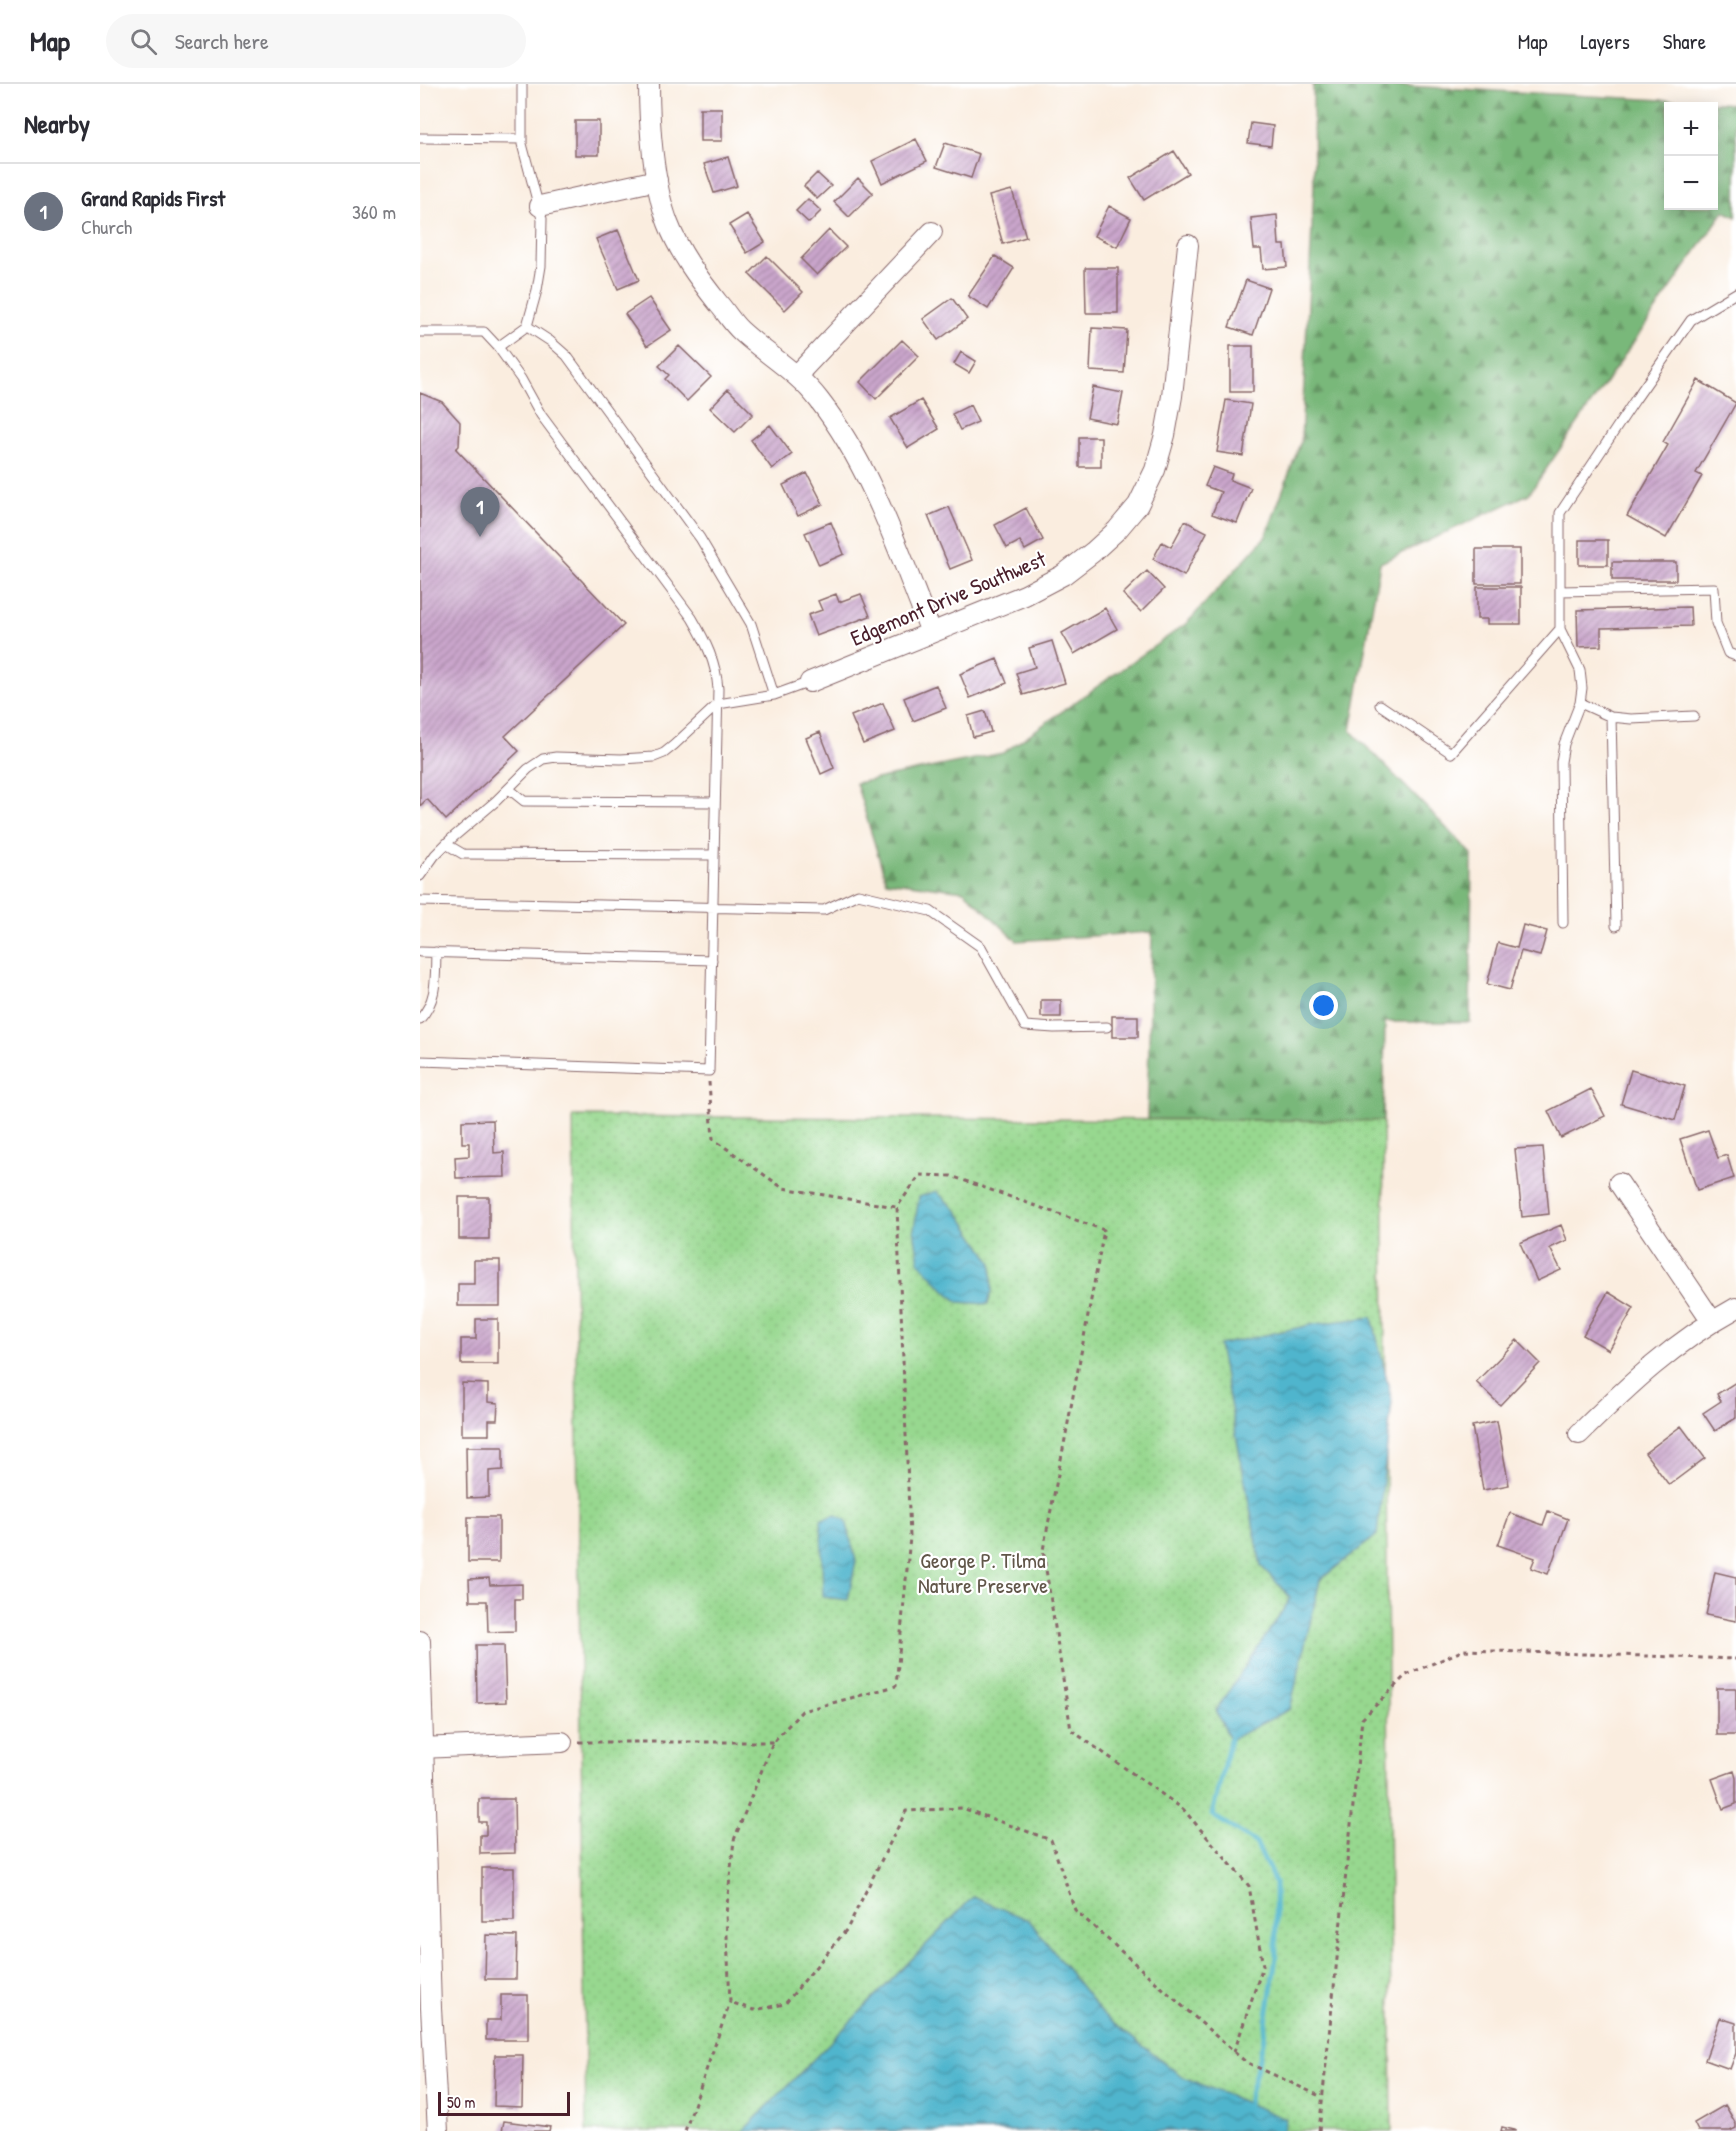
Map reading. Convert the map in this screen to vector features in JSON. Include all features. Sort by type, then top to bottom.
[{"type":"street","points":[[649,84],[649,109],[657,180],[668,223],[697,278],[740,331],[797,375],[819,400],[846,439],[867,476],[931,632]]},
{"type":"street","points":[[540,206],[657,180]]},
{"type":"street","points":[[797,375],[932,232]]},
{"type":"street","name":"Edgemont Drive Southwest","points":[[810,682],[1025,595],[1063,575],[1101,545],[1138,505],[1155,470],[1165,435],[1172,396],[1188,245]]},
{"type":"street","points":[[1619,1184],[1712,1321]]},
{"type":"street","points":[[1579,1434],[1641,1374],[1712,1321],[1736,1308]]},
{"type":"street","points":[[420,1641],[426,2008],[438,2131]]},
{"type":"street","points":[[422,1748],[562,1742]]},
{"type":"lane","points":[[498,347],[527,326],[541,266],[543,228],[540,206],[525,159],[522,139],[522,84]]},
{"type":"lane","points":[[420,138],[522,139]]},
{"type":"lane","points":[[1563,923],[1561,762],[1564,744],[1580,703],[1582,688],[1580,670],[1560,629],[1560,513],[1691,320],[1736,293]]},
{"type":"lane","points":[[527,326],[567,356],[700,538],[751,624],[774,695]]},
{"type":"lane","points":[[420,332],[484,332],[498,347],[521,379],[541,415],[692,618],[706,641],[713,659],[717,678],[718,704],[709,1071],[420,1061]]},
{"type":"lane","points":[[1560,591],[1714,588],[1716,623],[1728,653],[1736,656]]},
{"type":"lane","points":[[1380,705],[1451,753],[1560,629]]},
{"type":"lane","points":[[420,876],[446,844],[543,759],[556,756],[633,759],[654,757],[664,753],[718,704],[774,695],[810,682]]},
{"type":"lane","points":[[1580,703],[1611,717],[1694,716]]},
{"type":"lane","points":[[1611,717],[1616,926]]},
{"type":"lane","points":[[509,789],[524,801],[715,802]]},
{"type":"lane","points":[[446,844],[463,854],[714,855]]},
{"type":"lane","points":[[420,901],[824,910],[858,894],[930,911],[981,947],[1025,1026],[1107,1027]]},
{"type":"lane","points":[[420,952],[712,960]]},
{"type":"lane","points":[[420,1019],[427,1011],[435,994],[436,952]]},
{"type":"path","points":[[709,1071],[713,1139],[783,1188],[897,1207]]},
{"type":"path","points":[[685,2131],[730,2002],[726,1914],[734,1840],[773,1742],[802,1711],[896,1686],[910,1537],[897,1207],[920,1175],[951,1176],[1104,1230],[1043,1550],[1055,1629],[1071,1730],[1184,1809],[1249,1886],[1263,1966],[1234,2052]]},
{"type":"path","points":[[1319,2131],[1362,1719],[1406,1675],[1464,1650],[1736,1659]]},
{"type":"path","points":[[562,1742],[773,1742]]},
{"type":"path","points":[[730,2002],[754,2010],[785,2004],[847,1929],[906,1811],[962,1808],[1051,1840],[1075,1910],[1246,2062],[1322,2097]]},
{"type":"green space","points":[[1313,84],[1369,84],[1699,102],[1664,102],[1664,210],[1718,210],[1718,103],[1736,104],[1736,217],[1724,211],[1529,494],[1380,563],[1351,731],[1472,854],[1470,1022],[1385,1022],[1383,1121],[1147,1119],[1152,932],[1017,941],[964,891],[886,881],[856,783],[1003,753],[1187,623],[1266,536],[1301,441],[1314,187]]},
{"type":"green space","name":"George P. Tilma Nature Preserve","points":[[573,1116],[1383,1121],[1392,2131],[586,2131]]},
{"type":"water","points":[[936,1191],[958,1212],[992,1263],[992,1291],[988,1304],[958,1302],[919,1262],[914,1229],[919,1197]]},
{"type":"water","points":[[1372,1317],[1392,1401],[1377,1535],[1320,1580],[1290,1709],[1230,1740],[1216,1710],[1291,1598],[1261,1566],[1219,1345],[1315,1324]]},
{"type":"water","points":[[836,1515],[846,1520],[856,1561],[848,1600],[823,1597],[821,1519]]},
{"type":"water","points":[[973,1897],[1029,1920],[1104,2016],[1183,2077],[1286,2119],[1283,2131],[743,2131]]},
{"type":"building","points":[[700,108],[722,108],[722,141],[700,141]]},
{"type":"building","points":[[575,121],[599,121],[599,155],[575,155]]},
{"type":"building","points":[[1251,123],[1273,126],[1271,146],[1248,143]]},
{"type":"building","points":[[916,139],[927,161],[882,183],[872,161]]},
{"type":"building","points":[[945,143],[979,154],[971,178],[936,167]]},
{"type":"building","points":[[1174,151],[1188,173],[1144,200],[1130,178]]},
{"type":"building","points":[[728,157],[737,186],[714,193],[704,164]]},
{"type":"building","points":[[817,173],[831,186],[817,199],[804,186]]},
{"type":"building","points":[[858,178],[873,193],[849,217],[834,202]]},
{"type":"building","points":[[1012,190],[1026,237],[1003,244],[989,196]]},
{"type":"building","points":[[808,199],[821,211],[809,223],[796,211]]},
{"type":"building","points":[[1109,206],[1131,218],[1117,247],[1094,236]]},
{"type":"building","points":[[747,214],[765,242],[747,253],[729,225]]},
{"type":"building","points":[[1277,215],[1279,245],[1285,245],[1287,267],[1263,269],[1261,249],[1254,249],[1251,218]]},
{"type":"building","points":[[618,230],[639,280],[618,289],[596,239]]},
{"type":"building","points":[[829,230],[846,247],[817,275],[801,259]]},
{"type":"building","points":[[767,256],[803,292],[785,310],[749,274]]},
{"type":"building","points":[[995,256],[1014,268],[988,309],[968,296]]},
{"type":"building","points":[[1085,268],[1118,268],[1118,313],[1086,313]]},
{"type":"building","points":[[1246,280],[1269,288],[1253,335],[1229,327]]},
{"type":"building","points":[[649,298],[671,330],[647,346],[625,314]]},
{"type":"building","points":[[952,298],[967,319],[938,340],[923,319]]},
{"type":"building","points":[[1092,328],[1127,330],[1124,373],[1090,371]]},
{"type":"building","points":[[902,340],[919,356],[876,399],[860,382]]},
{"type":"building","points":[[679,346],[711,377],[687,401],[665,379],[669,375],[659,366]]},
{"type":"building","points":[[1230,346],[1253,346],[1253,392],[1230,392]]},
{"type":"building","points":[[961,352],[976,361],[969,373],[954,364]]},
{"type":"building","points":[[1698,380],[1736,403],[1696,473],[1702,476],[1666,538],[1627,516],[1668,445],[1663,442]]},
{"type":"building","points":[[1093,387],[1123,393],[1117,424],[1087,418]]},
{"type":"building","points":[[728,389],[753,414],[735,432],[710,408]]},
{"type":"building","points":[[420,393],[442,402],[460,422],[459,446],[456,449],[624,625],[505,736],[519,751],[446,820],[427,799],[420,806]]},
{"type":"building","points":[[921,400],[939,429],[908,448],[890,418]]},
{"type":"building","points":[[1226,400],[1251,404],[1243,456],[1217,452]]},
{"type":"building","points":[[970,405],[978,422],[960,430],[952,414]]},
{"type":"building","points":[[770,425],[792,454],[772,469],[751,440]]},
{"type":"building","points":[[1079,437],[1101,437],[1101,467],[1079,467]]},
{"type":"building","points":[[1213,467],[1232,474],[1230,480],[1251,488],[1237,523],[1212,514],[1221,492],[1205,486]]},
{"type":"building","points":[[807,473],[823,504],[798,516],[783,485]]},
{"type":"building","points":[[949,507],[972,560],[950,569],[928,516]]},
{"type":"building","points":[[1026,508],[1043,540],[1025,550],[1020,541],[1007,548],[995,525]]},
{"type":"building","points":[[1185,521],[1207,532],[1184,576],[1153,559],[1162,542],[1171,547]]},
{"type":"building","points":[[831,522],[844,554],[819,565],[805,533]]},
{"type":"building","points":[[1579,540],[1608,540],[1608,565],[1579,565]]},
{"type":"building","points":[[1476,549],[1520,549],[1520,584],[1476,584]]},
{"type":"building","points":[[1612,562],[1676,562],[1676,580],[1612,580]]},
{"type":"building","points":[[1147,571],[1164,589],[1141,612],[1123,594]]},
{"type":"building","points":[[1477,587],[1521,587],[1521,624],[1487,624],[1487,619],[1477,619]]},
{"type":"building","points":[[836,594],[839,602],[861,594],[870,616],[816,636],[808,615],[822,610],[818,601]]},
{"type":"building","points":[[1690,607],[1691,626],[1601,628],[1601,646],[1578,647],[1577,610]]},
{"type":"building","points":[[1105,608],[1117,629],[1074,654],[1062,633]]},
{"type":"building","points":[[1052,641],[1065,683],[1023,695],[1016,673],[1035,667],[1029,648]]},
{"type":"building","points":[[997,659],[1007,683],[970,698],[960,674]]},
{"type":"building","points":[[936,685],[946,708],[913,721],[904,698]]},
{"type":"building","points":[[883,703],[895,731],[863,744],[851,716]]},
{"type":"building","points":[[985,711],[991,732],[973,737],[968,716]]},
{"type":"building","points":[[820,732],[834,768],[821,774],[806,738]]},
{"type":"building","points":[[1523,925],[1547,931],[1540,956],[1521,951],[1510,990],[1487,984],[1498,943],[1517,948]]},
{"type":"building","points":[[1041,1000],[1061,1000],[1061,1017],[1041,1017]]},
{"type":"building","points":[[1112,1016],[1138,1016],[1138,1037],[1112,1037]]},
{"type":"building","points":[[1631,1070],[1685,1086],[1675,1120],[1621,1104]]},
{"type":"building","points":[[1591,1089],[1605,1116],[1561,1138],[1548,1111]]},
{"type":"building","points":[[493,1120],[494,1153],[504,1152],[505,1177],[456,1178],[455,1157],[469,1156],[469,1143],[462,1143],[462,1121]]},
{"type":"building","points":[[1708,1130],[1718,1158],[1727,1155],[1734,1178],[1697,1190],[1680,1139]]},
{"type":"building","points":[[1543,1147],[1549,1214],[1522,1217],[1515,1149]]},
{"type":"building","points":[[459,1197],[489,1197],[489,1239],[459,1239]]},
{"type":"building","points":[[1561,1225],[1567,1240],[1550,1248],[1561,1270],[1537,1281],[1520,1243]]},
{"type":"building","points":[[474,1260],[500,1260],[500,1306],[458,1306],[458,1284],[474,1284]]},
{"type":"building","points":[[1608,1292],[1634,1308],[1609,1350],[1583,1335]]},
{"type":"building","points":[[476,1319],[498,1319],[498,1364],[461,1364],[461,1339],[476,1339]]},
{"type":"building","points":[[1517,1340],[1540,1363],[1500,1405],[1476,1382]]},
{"type":"building","points":[[1736,1382],[1736,1418],[1715,1431],[1703,1413],[1721,1401],[1717,1394]]},
{"type":"building","points":[[462,1383],[488,1384],[488,1402],[498,1403],[497,1420],[489,1420],[489,1435],[462,1435]]},
{"type":"building","points":[[1497,1421],[1509,1485],[1483,1490],[1472,1426]]},
{"type":"building","points":[[1681,1426],[1705,1458],[1669,1485],[1645,1453]]},
{"type":"building","points":[[466,1447],[503,1447],[503,1470],[489,1471],[489,1497],[467,1498]]},
{"type":"building","points":[[1548,1511],[1568,1519],[1548,1574],[1531,1568],[1535,1558],[1498,1545],[1510,1513],[1543,1525]]},
{"type":"building","points":[[468,1517],[499,1517],[499,1562],[468,1562]]},
{"type":"building","points":[[1715,1572],[1736,1577],[1736,1621],[1706,1615]]},
{"type":"building","points":[[489,1578],[490,1585],[522,1584],[522,1599],[515,1599],[515,1631],[488,1632],[487,1601],[470,1601],[469,1579]]},
{"type":"building","points":[[476,1645],[504,1645],[506,1702],[477,1703]]},
{"type":"building","points":[[1717,1688],[1736,1688],[1736,1735],[1717,1735]]},
{"type":"building","points":[[1734,1771],[1736,1804],[1723,1809],[1712,1779]]},
{"type":"building","points":[[479,1799],[514,1799],[515,1853],[480,1854],[480,1835],[486,1835],[486,1822],[479,1822]]},
{"type":"building","points":[[482,1868],[514,1868],[514,1921],[482,1921]]},
{"type":"building","points":[[486,1935],[517,1936],[516,1979],[485,1979]]},
{"type":"building","points":[[501,1995],[528,1995],[528,2040],[486,2040],[486,2020],[501,2020]]},
{"type":"building","points":[[1720,2018],[1736,2023],[1736,2053],[1730,2069],[1705,2060]]},
{"type":"building","points":[[495,2055],[523,2055],[522,2107],[494,2106]]},
{"type":"building","points":[[1725,2105],[1736,2128],[1730,2131],[1698,2131],[1694,2123]]},
{"type":"building","points":[[504,2121],[550,2127],[549,2131],[502,2131]]},
{"type":"building","points":[[1502,2127],[1515,2130],[1515,2131],[1501,2131]]},
{"type":"waterway","points":[[1230,1740],[1212,1815],[1256,1843],[1275,1882],[1276,1957],[1263,2042],[1248,2103]]},
{"type":"place","name":"Grand Rapids First","points":[[480,537]]}]
